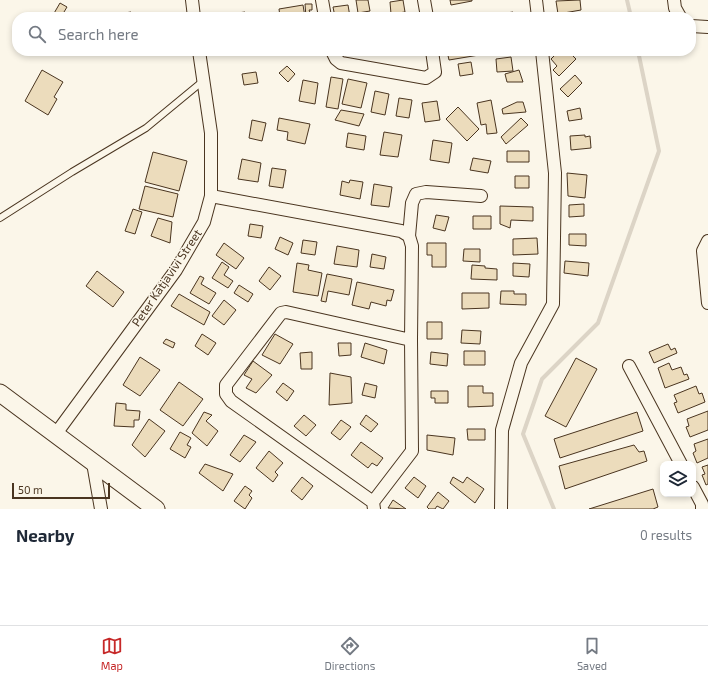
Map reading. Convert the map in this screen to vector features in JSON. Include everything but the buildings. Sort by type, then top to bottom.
[{"type":"street","points":[[192,0],[193,12]]},
{"type":"street","points":[[322,0],[324,12]]},
{"type":"street","points":[[424,0],[426,12]]},
{"type":"street","points":[[536,0],[537,12]]},
{"type":"street","points":[[674,0],[677,12]]},
{"type":"street","points":[[696,26],[708,27]]},
{"type":"street","name":"Peter Katjavivi Street","points":[[55,435],[176,270],[204,222],[211,196],[211,133],[200,56]]},
{"type":"street","points":[[334,56],[341,63],[426,78],[435,72],[433,56]]},
{"type":"street","points":[[501,509],[502,430],[521,363],[553,304],[555,173],[543,56]]},
{"type":"street","points":[[411,340],[286,312],[281,313],[226,384],[226,394],[231,401],[374,505],[412,451],[412,246],[410,236],[412,203],[416,194],[426,192],[481,196]]},
{"type":"street","points":[[211,196],[401,231],[410,236]]},
{"type":"street","points":[[708,241],[703,251],[708,303]]},
{"type":"street","points":[[629,366],[679,461]]},
{"type":"street","points":[[0,393],[156,509]]},
{"type":"street","points":[[93,463],[102,509]]},
{"type":"street","points":[[696,492],[704,505]]},
{"type":"lane","points":[[0,218],[72,172],[146,128],[203,81]]},
{"type":"waterway","points":[[627,0],[630,12]]},
{"type":"waterway","points":[[554,509],[523,434],[542,379],[598,323],[659,151],[639,56]]}]
